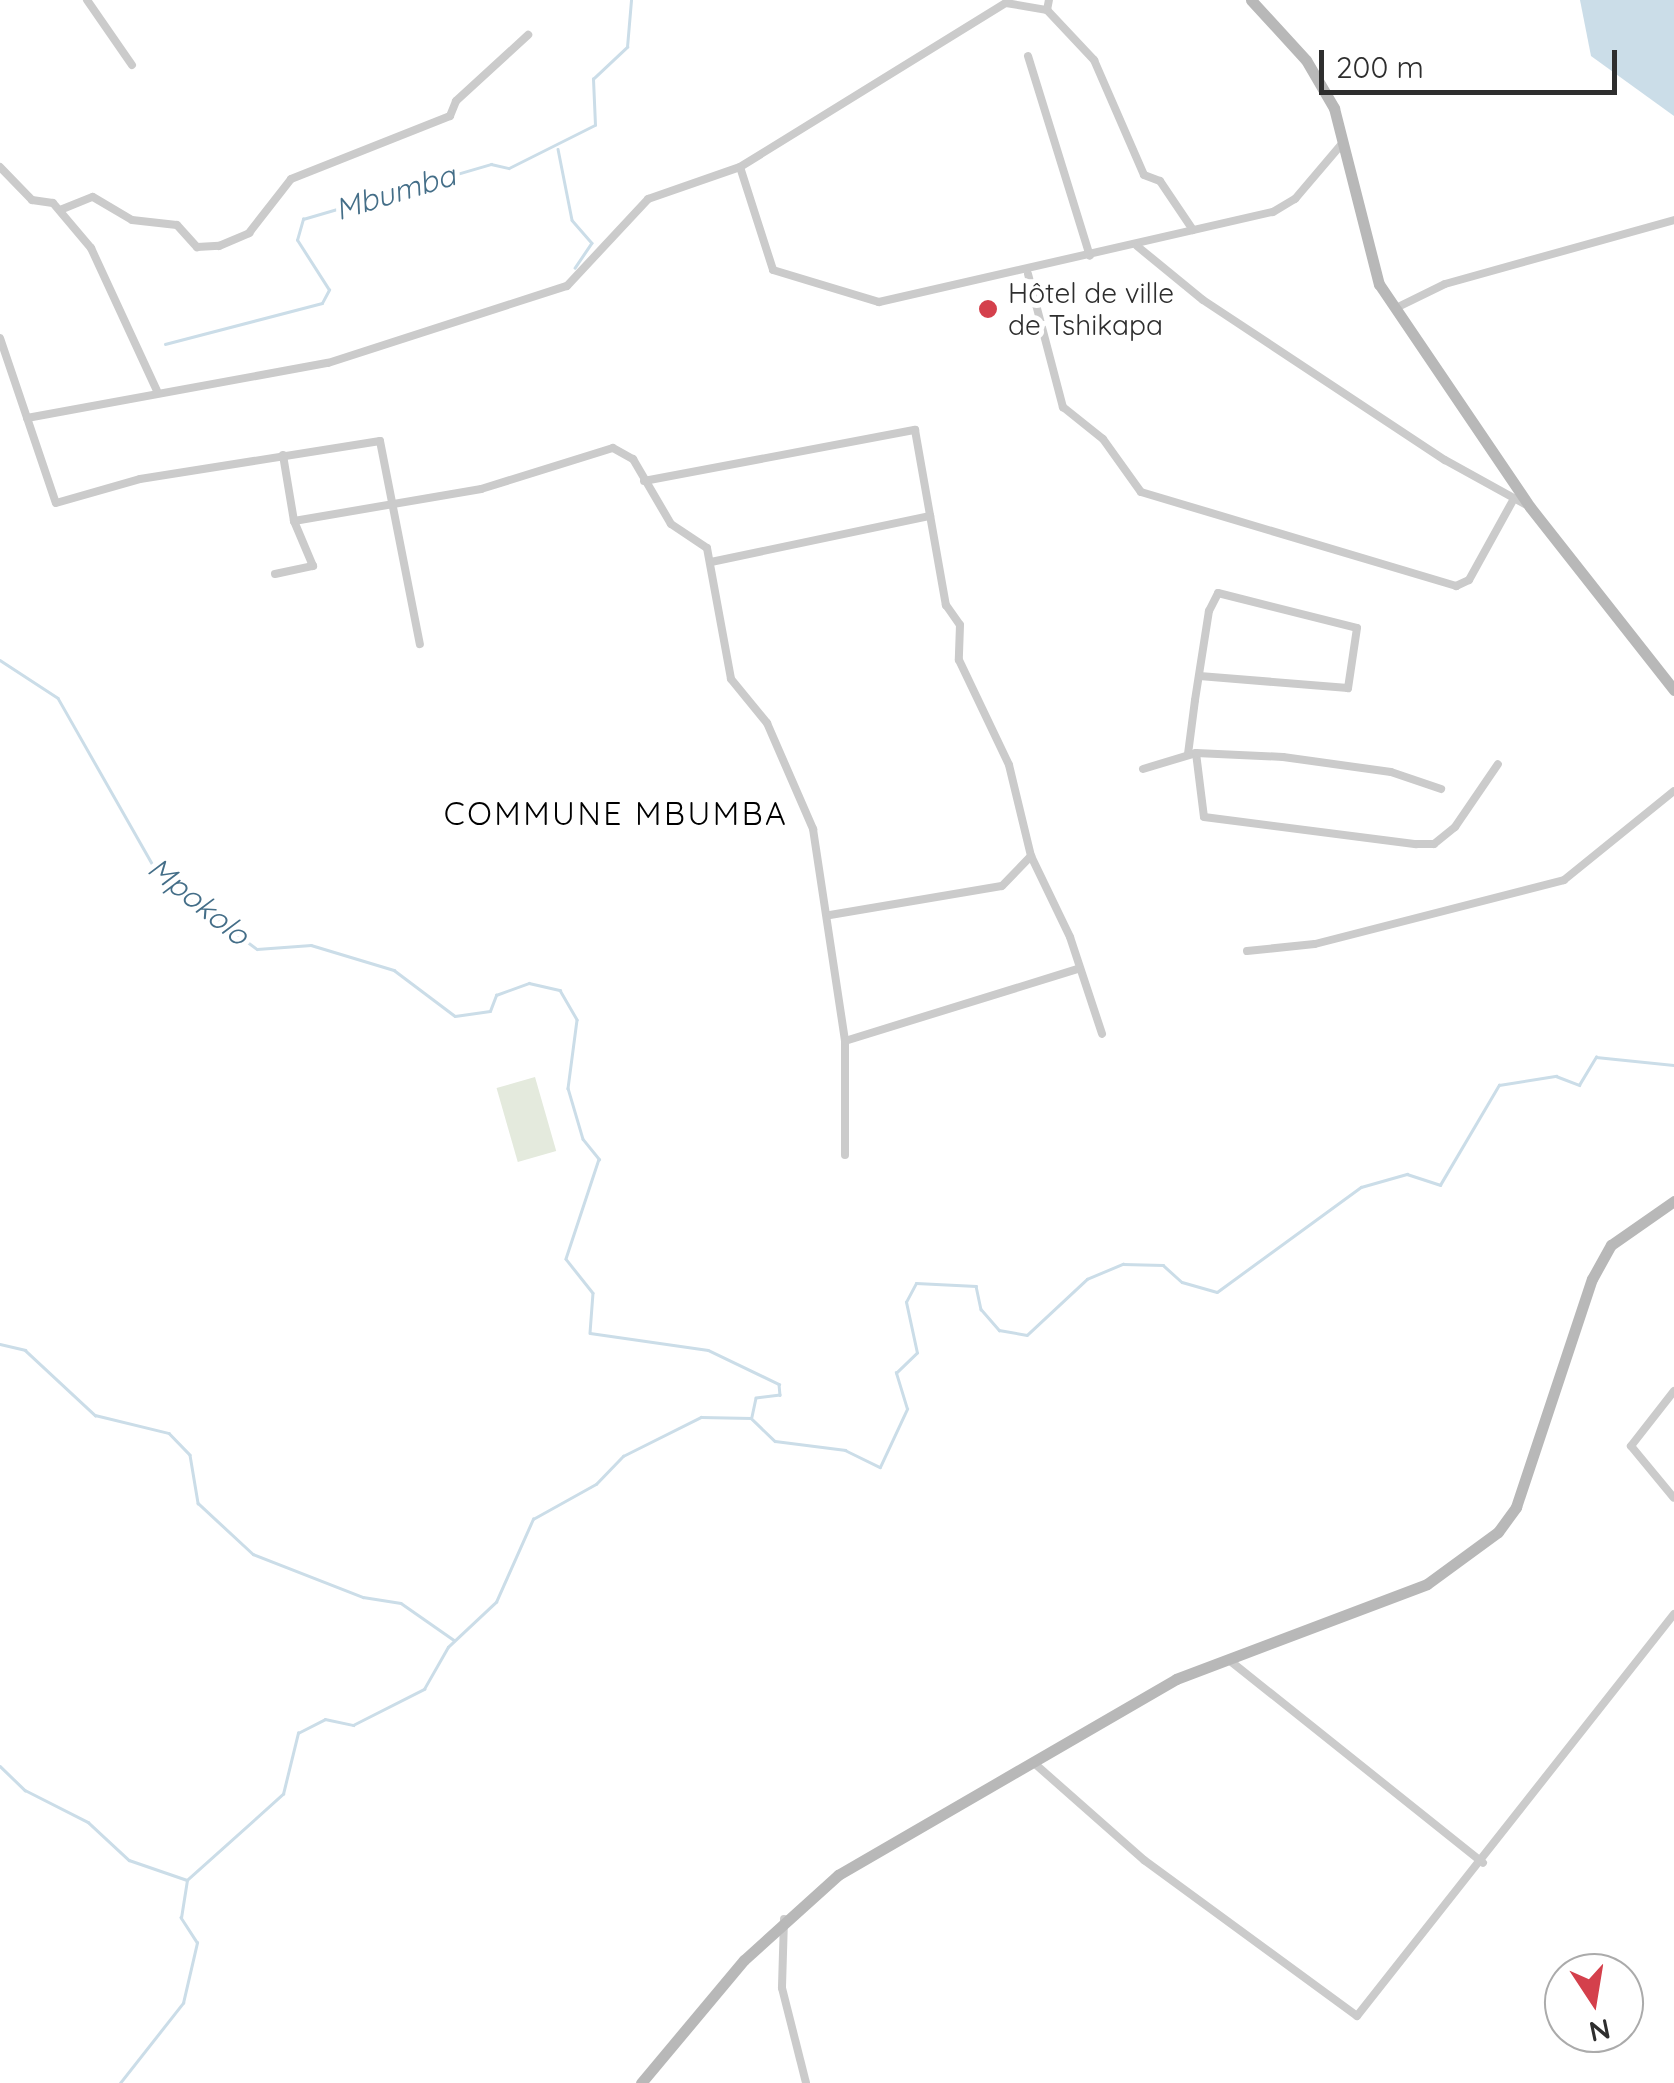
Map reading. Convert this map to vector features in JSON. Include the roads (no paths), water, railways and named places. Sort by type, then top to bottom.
[{"type":"main road","points":[[1250,0],[1317,76],[1341,145],[1370,262],[1530,507],[1674,690]]},
{"type":"main road","points":[[641,2083],[784,1919],[872,1853],[1225,1657],[1427,1584],[1498,1532],[1516,1508],[1592,1279],[1611,1246],[1674,1201]]},
{"type":"street","points":[[87,0],[132,65]]},
{"type":"street","points":[[26,418],[328,362],[542,295],[582,274],[648,199],[740,167],[1006,3],[1048,5],[1094,60],[1144,175],[1160,181],[1193,230]]},
{"type":"street","points":[[60,210],[92,196],[132,220],[178,225],[197,248],[219,246],[250,233],[291,179],[450,116],[456,101],[528,35]]},
{"type":"street","points":[[1028,56],[1090,256]]},
{"type":"street","points":[[740,167],[764,253],[779,274],[879,302],[1028,274],[1295,200],[1341,145]]},
{"type":"street","points":[[0,167],[32,200],[60,210],[111,283],[157,391]]},
{"type":"street","points":[[1398,307],[1445,284],[1674,220]]},
{"type":"street","points":[[1137,246],[1203,300],[1512,502],[1530,507]]},
{"type":"street","points":[[1028,274],[1063,407],[1104,440],[1141,492],[1456,586],[1468,580],[1512,502]]},
{"type":"street","points":[[0,338],[3,357],[61,504],[95,488],[380,441],[396,504],[420,644]]},
{"type":"street","points":[[644,481],[915,430],[946,605],[960,625],[958,660],[1021,796],[1030,856],[1102,1034]]},
{"type":"street","points":[[294,521],[480,488],[613,448],[633,459],[671,524],[694,535],[712,562],[732,679],[781,750],[813,829],[830,915],[845,1041],[845,1155]]},
{"type":"street","points":[[276,574],[313,566],[294,521],[283,454]]},
{"type":"street","points":[[712,562],[930,516]]},
{"type":"street","points":[[1199,676],[1348,688],[1358,628],[1218,593],[1199,676],[1192,754],[1204,817],[1434,844],[1455,827],[1498,764]]},
{"type":"street","points":[[1143,769],[1192,754],[1327,762],[1440,789]]},
{"type":"street","points":[[1246,952],[1316,944],[1564,880],[1674,791]]},
{"type":"street","points":[[830,915],[1002,886],[1030,856]]},
{"type":"street","points":[[845,1041],[1077,969]]},
{"type":"street","points":[[1674,1390],[1630,1446],[1674,1498]]},
{"type":"street","points":[[1034,1763],[1144,1860],[1354,2016],[1483,1863],[1674,1614]]},
{"type":"street","points":[[1225,1657],[1483,1863]]},
{"type":"street","points":[[784,1919],[782,1988],[806,2083]]},
{"type":"water","points":[[1580,0],[1674,0],[1674,116],[1591,56]]},
{"type":"waterway","name":"Mbumba","points":[[165,344],[322,303],[329,290],[297,240],[303,219],[491,164],[509,168],[595,125],[593,79],[627,47],[631,0]]},
{"type":"waterway","points":[[558,149],[572,220],[592,243],[575,268]]},
{"type":"waterway","name":"Mpokolo","points":[[0,660],[58,698],[159,876],[257,949],[311,945],[394,970],[455,1016],[490,1011],[496,995],[529,983],[560,990],[577,1020],[568,1088],[583,1139],[599,1159],[566,1259],[593,1293],[590,1333],[708,1350],[779,1384],[780,1395],[756,1398],[752,1417]]},
{"type":"waterway","points":[[120,2083],[183,2003],[197,1943],[181,1918],[187,1880],[283,1794],[298,1733],[325,1719],[353,1725],[424,1689],[448,1647],[496,1602],[533,1519],[596,1484],[623,1456],[701,1417],[751,1418],[775,1441],[845,1450],[880,1467],[907,1409],[896,1373],[917,1353],[906,1302],[916,1283],[976,1286],[981,1309],[999,1330],[1027,1335],[1087,1279],[1123,1264],[1163,1265],[1182,1282],[1217,1292],[1361,1187],[1407,1174],[1440,1185],[1499,1085],[1556,1076],[1579,1085],[1596,1057],[1674,1065]]},
{"type":"waterway","points":[[0,1344],[25,1350],[95,1415],[169,1433],[190,1455],[198,1503],[253,1554],[363,1597],[401,1603],[454,1640]]},
{"type":"waterway","points":[[0,1766],[25,1790],[88,1822],[129,1860],[187,1880]]},
{"type":"place","name":"Hôtel de ville de Tshikapa","points":[[988,309]]},
{"type":"district","name":"COMMUNE MBUMBA","points":[[616,813]]}]
